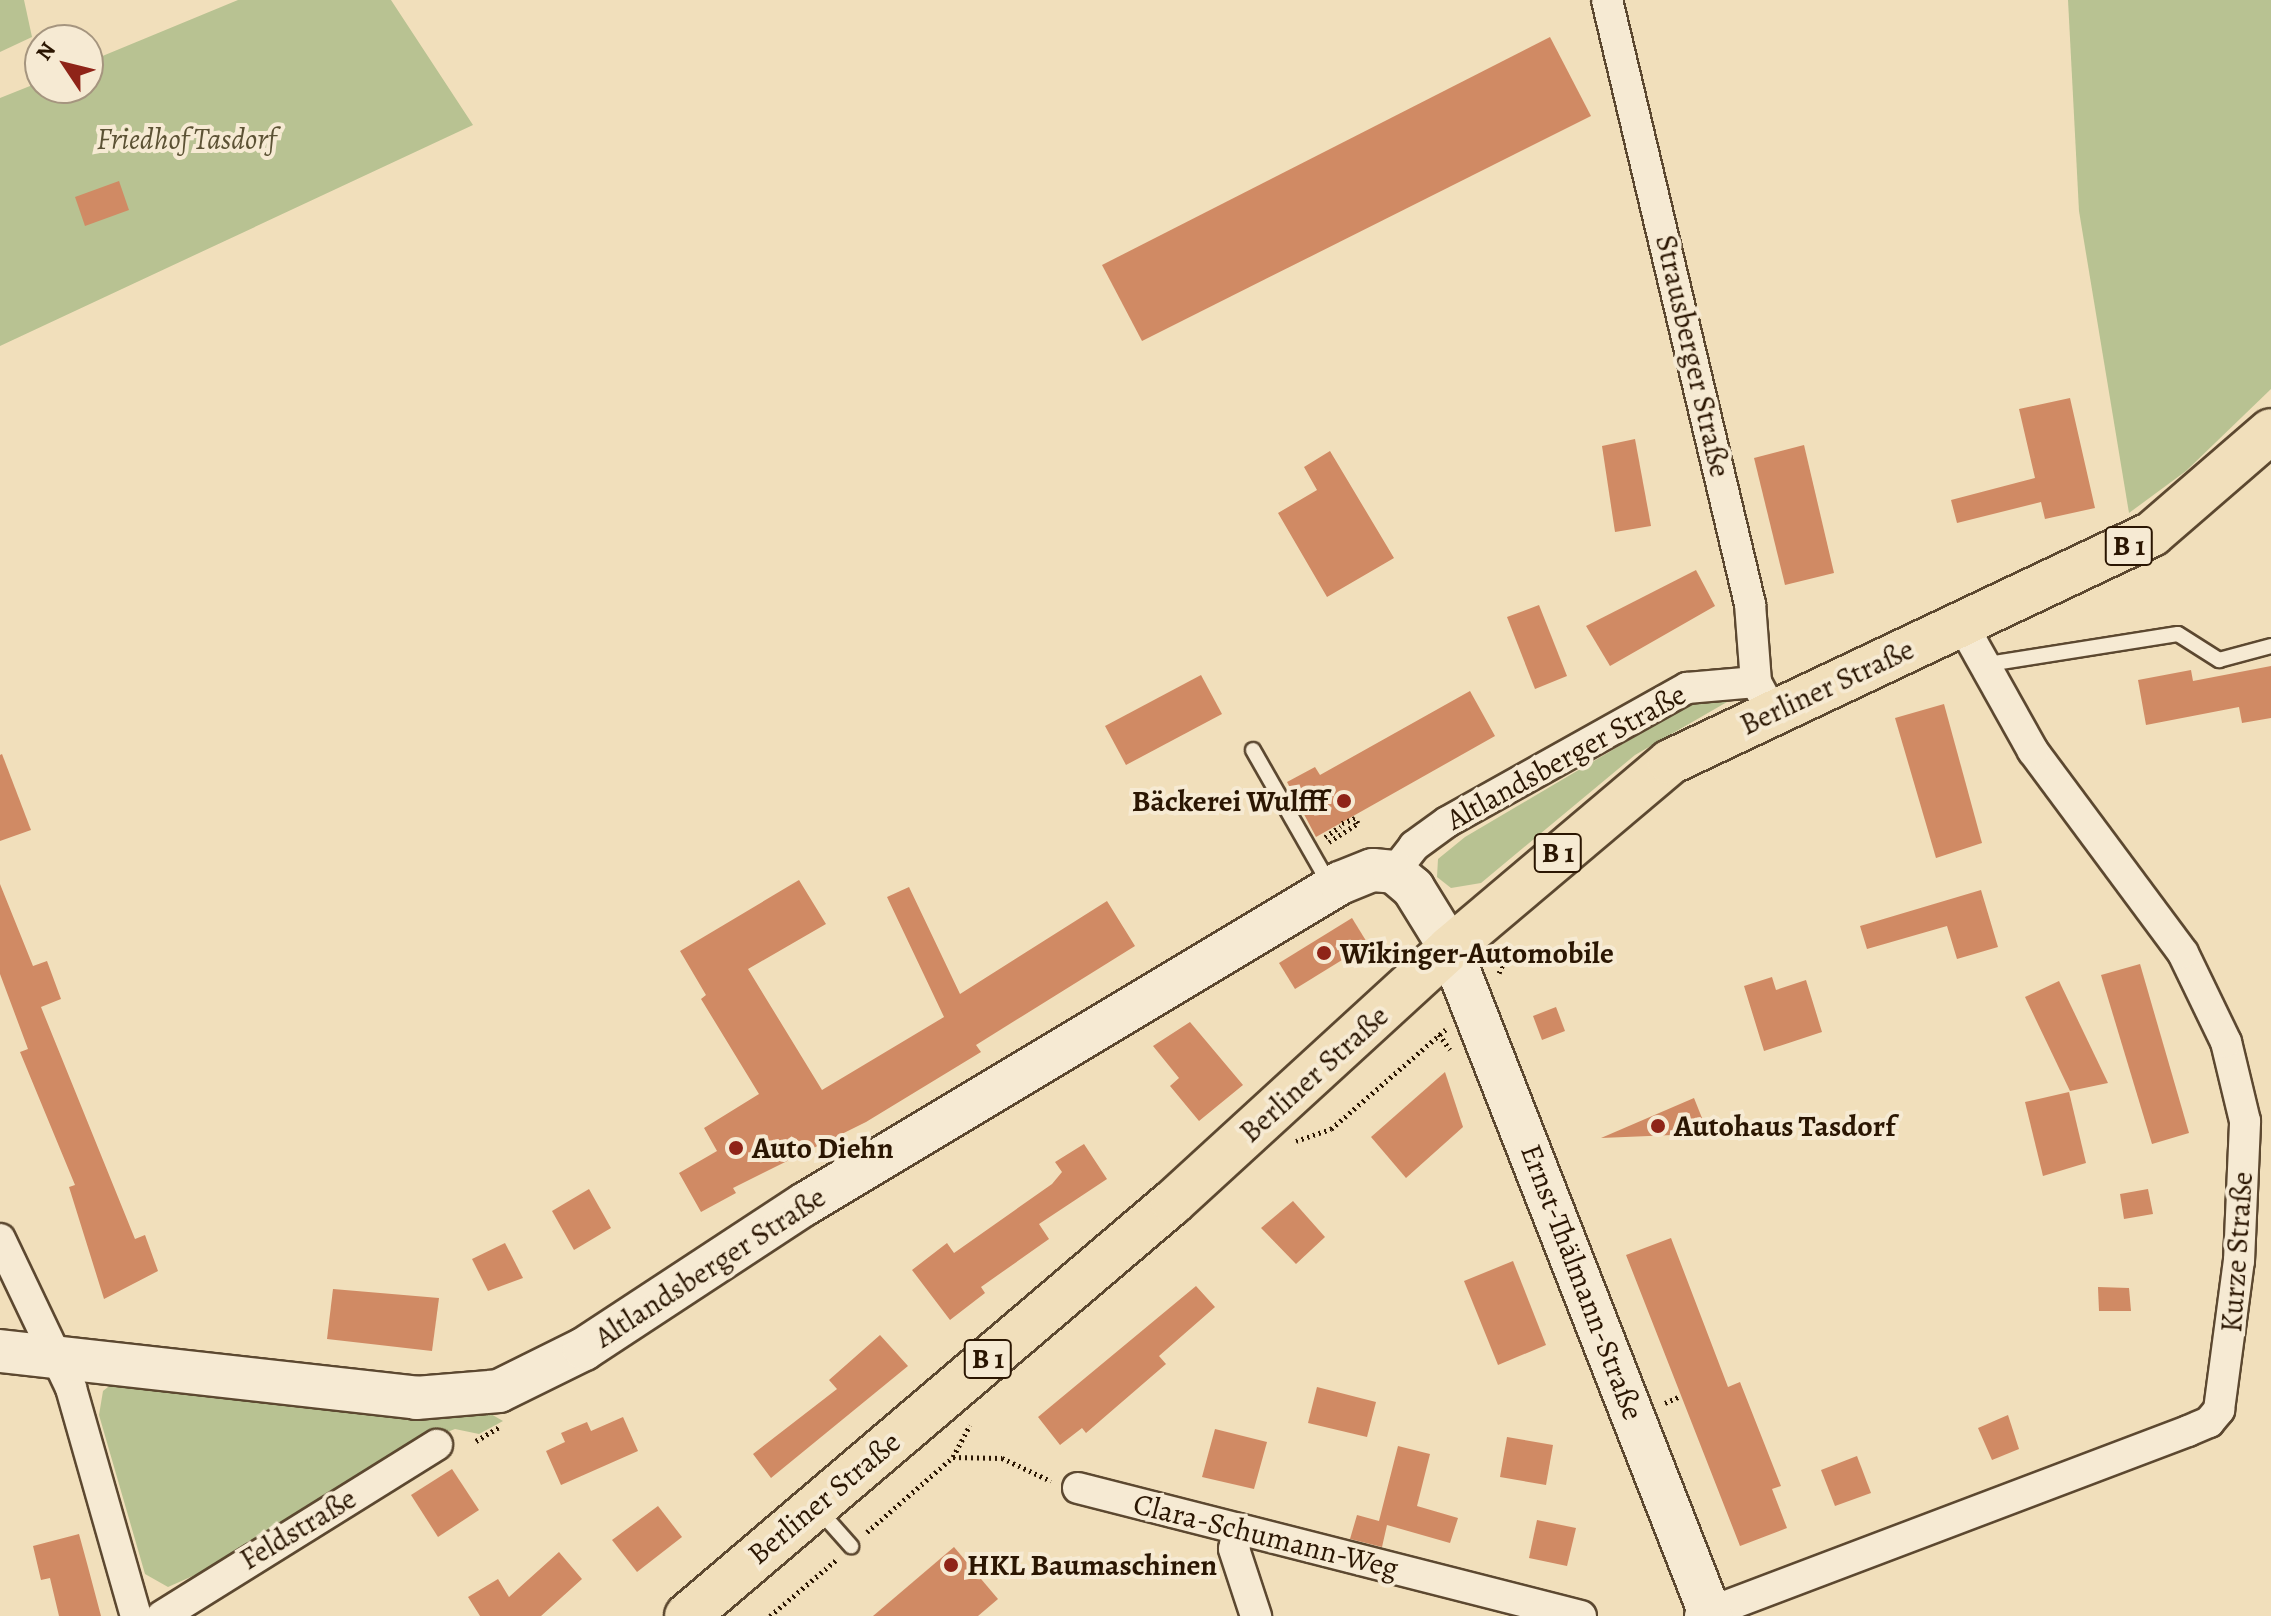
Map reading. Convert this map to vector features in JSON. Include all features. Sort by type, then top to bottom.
[{"type":"main road","name":"Berliner Straße","points":[[687,1616],[1173,1202],[1450,948],[1670,762],[1764,697],[1962,624],[2152,534],[2271,431]]},
{"type":"main road","name":"Altlandsberger Straße","points":[[0,1351],[416,1398],[499,1391],[584,1349],[805,1204],[1332,888],[1373,870],[1394,872]]},
{"type":"main road","points":[[1394,872],[1419,896],[1450,948]]},
{"type":"main road","name":"Ernst-Thälmann-Straße","points":[[1450,948],[1707,1615]]},
{"type":"street","name":"Strausberger Straße","points":[[1607,0],[1750,604],[1764,697]]},
{"type":"street","name":"Kurze Straße","points":[[1707,1615],[2188,1431],[2209,1422],[2219,1410],[2239,1261],[2245,1121],[2238,1079],[2183,953],[2033,751],[1981,665],[1962,624]]},
{"type":"street","name":"Altlandsberger Straße","points":[[1394,872],[1414,846],[1447,822],[1687,688],[1764,697]]},
{"type":"street","points":[[0,1239],[57,1357],[136,1616]]},
{"type":"street","name":"Feldstraße","points":[[162,1616],[437,1445]]},
{"type":"street","name":"Clara-Schumann-Weg","points":[[1078,1488],[1581,1616]]},
{"type":"street","points":[[1238,1529],[1234,1549],[1256,1616]]},
{"type":"lane","points":[[1981,665],[2178,634],[2219,660],[2271,646]]},
{"type":"lane","points":[[1253,750],[1332,888]]},
{"type":"lane","points":[[815,1506],[851,1546]]},
{"type":"path","points":[[1318,849],[1358,823],[1355,818],[1330,833]]},
{"type":"path","points":[[1497,988],[1514,940]]},
{"type":"path","points":[[1664,1403],[1681,1396]]},
{"type":"path","points":[[953,1457],[1002,1458],[1020,1472],[1078,1488]]},
{"type":"green space","points":[[0,0],[24,0],[29,24],[24,24],[24,41],[0,52]]},
{"type":"green space","name":"Friedhof Tasdorf","points":[[238,0],[391,0],[473,125],[0,346],[0,98],[24,88],[24,104],[104,104],[104,55]]},
{"type":"green space","points":[[2068,0],[2271,0],[2271,389],[2186,471],[2129,513],[2079,211]]},
{"type":"green space","points":[[1727,695],[1727,702],[1635,755],[1481,883],[1451,888],[1437,877],[1438,859],[1465,837],[1665,719],[1703,699]]},
{"type":"green space","points":[[113,1383],[484,1410],[503,1421],[479,1434],[455,1429],[437,1436],[240,1555],[168,1587],[145,1574],[99,1415],[103,1391]]},
{"type":"building","points":[[1550,37],[1591,116],[1142,341],[1102,265]]},
{"type":"building","points":[[119,181],[129,210],[85,226],[75,197]]},
{"type":"building","points":[[2070,398],[2095,508],[2045,519],[2041,502],[1957,523],[1951,500],[2035,478],[2019,409]]},
{"type":"building","points":[[1635,439],[1651,526],[1615,532],[1602,446]]},
{"type":"building","points":[[1804,445],[1834,573],[1785,585],[1754,458]]},
{"type":"building","points":[[1330,451],[1394,558],[1327,597],[1278,513],[1317,490],[1304,467]]},
{"type":"building","points":[[1696,570],[1715,606],[1610,666],[1586,626]]},
{"type":"building","points":[[1539,605],[1567,676],[1535,689],[1507,617]]},
{"type":"building","points":[[2271,666],[2271,718],[2242,723],[2239,707],[2146,725],[2138,680],[2191,670],[2193,681]]},
{"type":"building","points":[[1201,675],[1222,714],[1126,765],[1105,726]]},
{"type":"building","points":[[1470,691],[1495,736],[1316,837],[1287,782],[1315,767],[1320,775]]},
{"type":"building","points":[[1944,704],[1982,843],[1936,858],[1895,718]]},
{"type":"building","points":[[0,755],[31,830],[0,841]]},
{"type":"building","points":[[799,880],[826,924],[748,969],[822,1090],[944,1017],[887,897],[909,887],[960,994],[1107,901],[1135,946],[976,1045],[981,1052],[866,1122],[733,1188],[736,1193],[701,1212],[679,1173],[717,1151],[704,1128],[759,1094],[701,999],[706,995],[680,951]]},
{"type":"building","points":[[0,884],[33,966],[47,961],[61,999],[41,1007],[135,1239],[145,1235],[158,1271],[104,1299],[69,1187],[75,1185],[20,1052],[28,1049],[0,974]]},
{"type":"building","points":[[1981,890],[1998,947],[1957,959],[1947,926],[1867,949],[1860,926]]},
{"type":"building","name":"Wikinger-Automobile","points":[[1352,918],[1368,944],[1295,989],[1279,963]]},
{"type":"building","points":[[2140,964],[2189,1133],[2152,1144],[2101,975]]},
{"type":"building","points":[[1772,977],[1776,990],[1806,980],[1822,1032],[1764,1051],[1744,986]]},
{"type":"building","points":[[2059,981],[2108,1083],[2070,1091],[2025,997]]},
{"type":"building","points":[[1556,1007],[1565,1031],[1542,1040],[1533,1016]]},
{"type":"building","points":[[1190,1022],[1243,1085],[1199,1121],[1170,1086],[1179,1078],[1153,1046]]},
{"type":"building","points":[[1445,1072],[1463,1127],[1406,1178],[1371,1137]]},
{"type":"building","points":[[2069,1092],[2086,1163],[2043,1176],[2025,1102]]},
{"type":"building","name":"Autohaus Tasdorf","points":[[1694,1098],[1704,1123],[1673,1135],[1601,1138]]},
{"type":"building","points":[[1084,1144],[1107,1179],[1039,1224],[1049,1239],[981,1287],[985,1293],[950,1320],[912,1270],[947,1243],[954,1253],[1052,1184],[1062,1172],[1055,1162]]},
{"type":"building","points":[[589,1189],[611,1228],[574,1250],[552,1211]]},
{"type":"building","points":[[2148,1189],[2153,1214],[2124,1219],[2120,1194]]},
{"type":"building","points":[[1293,1201],[1325,1237],[1296,1264],[1261,1228]]},
{"type":"building","points":[[1671,1238],[1728,1387],[1740,1382],[1781,1486],[1772,1489],[1787,1528],[1740,1546],[1626,1255]]},
{"type":"building","points":[[505,1243],[523,1278],[488,1291],[472,1259]]},
{"type":"building","points":[[1513,1261],[1546,1345],[1498,1365],[1464,1281]]},
{"type":"building","points":[[1196,1286],[1215,1307],[1159,1356],[1166,1364],[1086,1433],[1082,1428],[1060,1445],[1038,1417]]},
{"type":"building","points":[[2098,1287],[2129,1288],[2131,1311],[2099,1311]]},
{"type":"building","points":[[333,1289],[439,1298],[432,1351],[327,1339]]},
{"type":"building","points":[[880,1335],[908,1366],[771,1478],[753,1454],[837,1389],[829,1380]]},
{"type":"building","points":[[1317,1387],[1376,1402],[1367,1437],[1308,1423]]},
{"type":"building","points":[[2008,1415],[2019,1449],[1992,1460],[1978,1428]]},
{"type":"building","points":[[623,1417],[638,1451],[561,1485],[546,1451],[565,1442],[561,1433],[587,1422],[591,1431]]},
{"type":"building","points":[[1215,1429],[1267,1442],[1254,1489],[1202,1477]]},
{"type":"building","points":[[1507,1437],[1553,1445],[1546,1485],[1500,1477]]},
{"type":"building","points":[[1398,1446],[1430,1454],[1417,1506],[1458,1518],[1450,1543],[1387,1525],[1382,1547],[1350,1539],[1357,1515],[1379,1521]]},
{"type":"building","points":[[1857,1456],[1871,1493],[1835,1506],[1821,1470]]},
{"type":"building","points":[[452,1469],[479,1510],[438,1537],[411,1495]]},
{"type":"building","points":[[658,1506],[682,1537],[637,1572],[612,1540]]},
{"type":"building","points":[[1537,1520],[1576,1528],[1567,1566],[1529,1558]]},
{"type":"building","points":[[79,1534],[101,1616],[59,1616],[50,1578],[41,1580],[33,1546]]},
{"type":"building","name":"HKL Baumaschinen","points":[[954,1547],[998,1599],[978,1616],[873,1616]]},
{"type":"building","points":[[559,1552],[582,1579],[541,1616],[480,1616],[468,1597],[498,1579],[509,1597]]},
{"type":"place","name":"Bäckerei Wulfff","points":[[1344,801]]},
{"type":"place","name":"Wikinger-Automobile","points":[[1324,953]]},
{"type":"place","name":"Autohaus Tasdorf","points":[[1658,1126]]},
{"type":"place","name":"Auto Diehn","points":[[736,1148]]},
{"type":"place","name":"HKL Baumaschinen","points":[[951,1565]]}]
